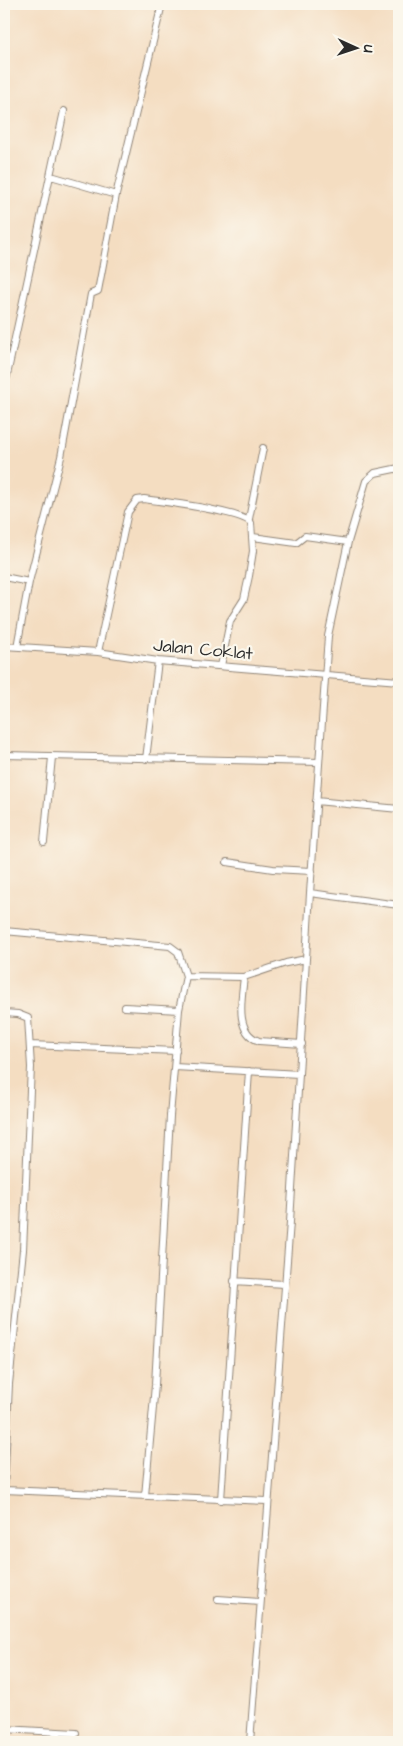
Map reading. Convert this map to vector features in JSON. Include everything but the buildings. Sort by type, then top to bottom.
[{"type":"street","points":[[17,647],[26,581],[61,457],[91,294],[98,291],[116,196],[162,4]]},
{"type":"street","points":[[4,389],[64,111]]},
{"type":"street","points":[[51,176],[116,196]]},
{"type":"street","points":[[249,520],[262,448]]},
{"type":"street","points":[[250,1742],[267,1502],[279,1376],[328,636],[348,542],[366,482],[375,474],[399,468]]},
{"type":"street","points":[[98,652],[128,512],[134,502],[140,499],[159,501],[227,512],[249,520],[253,526],[253,551],[245,593],[230,621],[221,666]]},
{"type":"street","points":[[253,537],[296,543],[305,536],[348,542]]},
{"type":"street","points":[[4,577],[26,581]]},
{"type":"street","name":"Jalan Coklat","points":[[4,646],[98,652],[158,660],[399,681]]},
{"type":"street","points":[[146,759],[158,660]]},
{"type":"street","points":[[4,755],[319,762]]},
{"type":"street","points":[[44,842],[52,757]]},
{"type":"street","points":[[316,800],[399,808]]},
{"type":"street","points":[[227,862],[273,869],[312,871]]},
{"type":"street","points":[[310,893],[399,905]]},
{"type":"street","points":[[4,931],[170,946],[178,952],[186,976],[179,1010],[155,1385],[145,1496]]},
{"type":"street","points":[[186,976],[244,977],[286,963],[306,959]]},
{"type":"street","points":[[244,977],[242,1021],[245,1029],[254,1039],[302,1044]]},
{"type":"street","points":[[125,1007],[179,1010]]},
{"type":"street","points":[[4,1013],[18,1014],[28,1018],[31,1067],[23,1250],[9,1384],[4,1490],[267,1502]]},
{"type":"street","points":[[30,1045],[176,1051]]},
{"type":"street","points":[[175,1067],[299,1074]]},
{"type":"street","points":[[221,1500],[249,1071]]},
{"type":"street","points":[[234,1282],[284,1284]]},
{"type":"street","points":[[218,1599],[260,1602]]},
{"type":"street","points":[[4,1729],[76,1733]]}]
